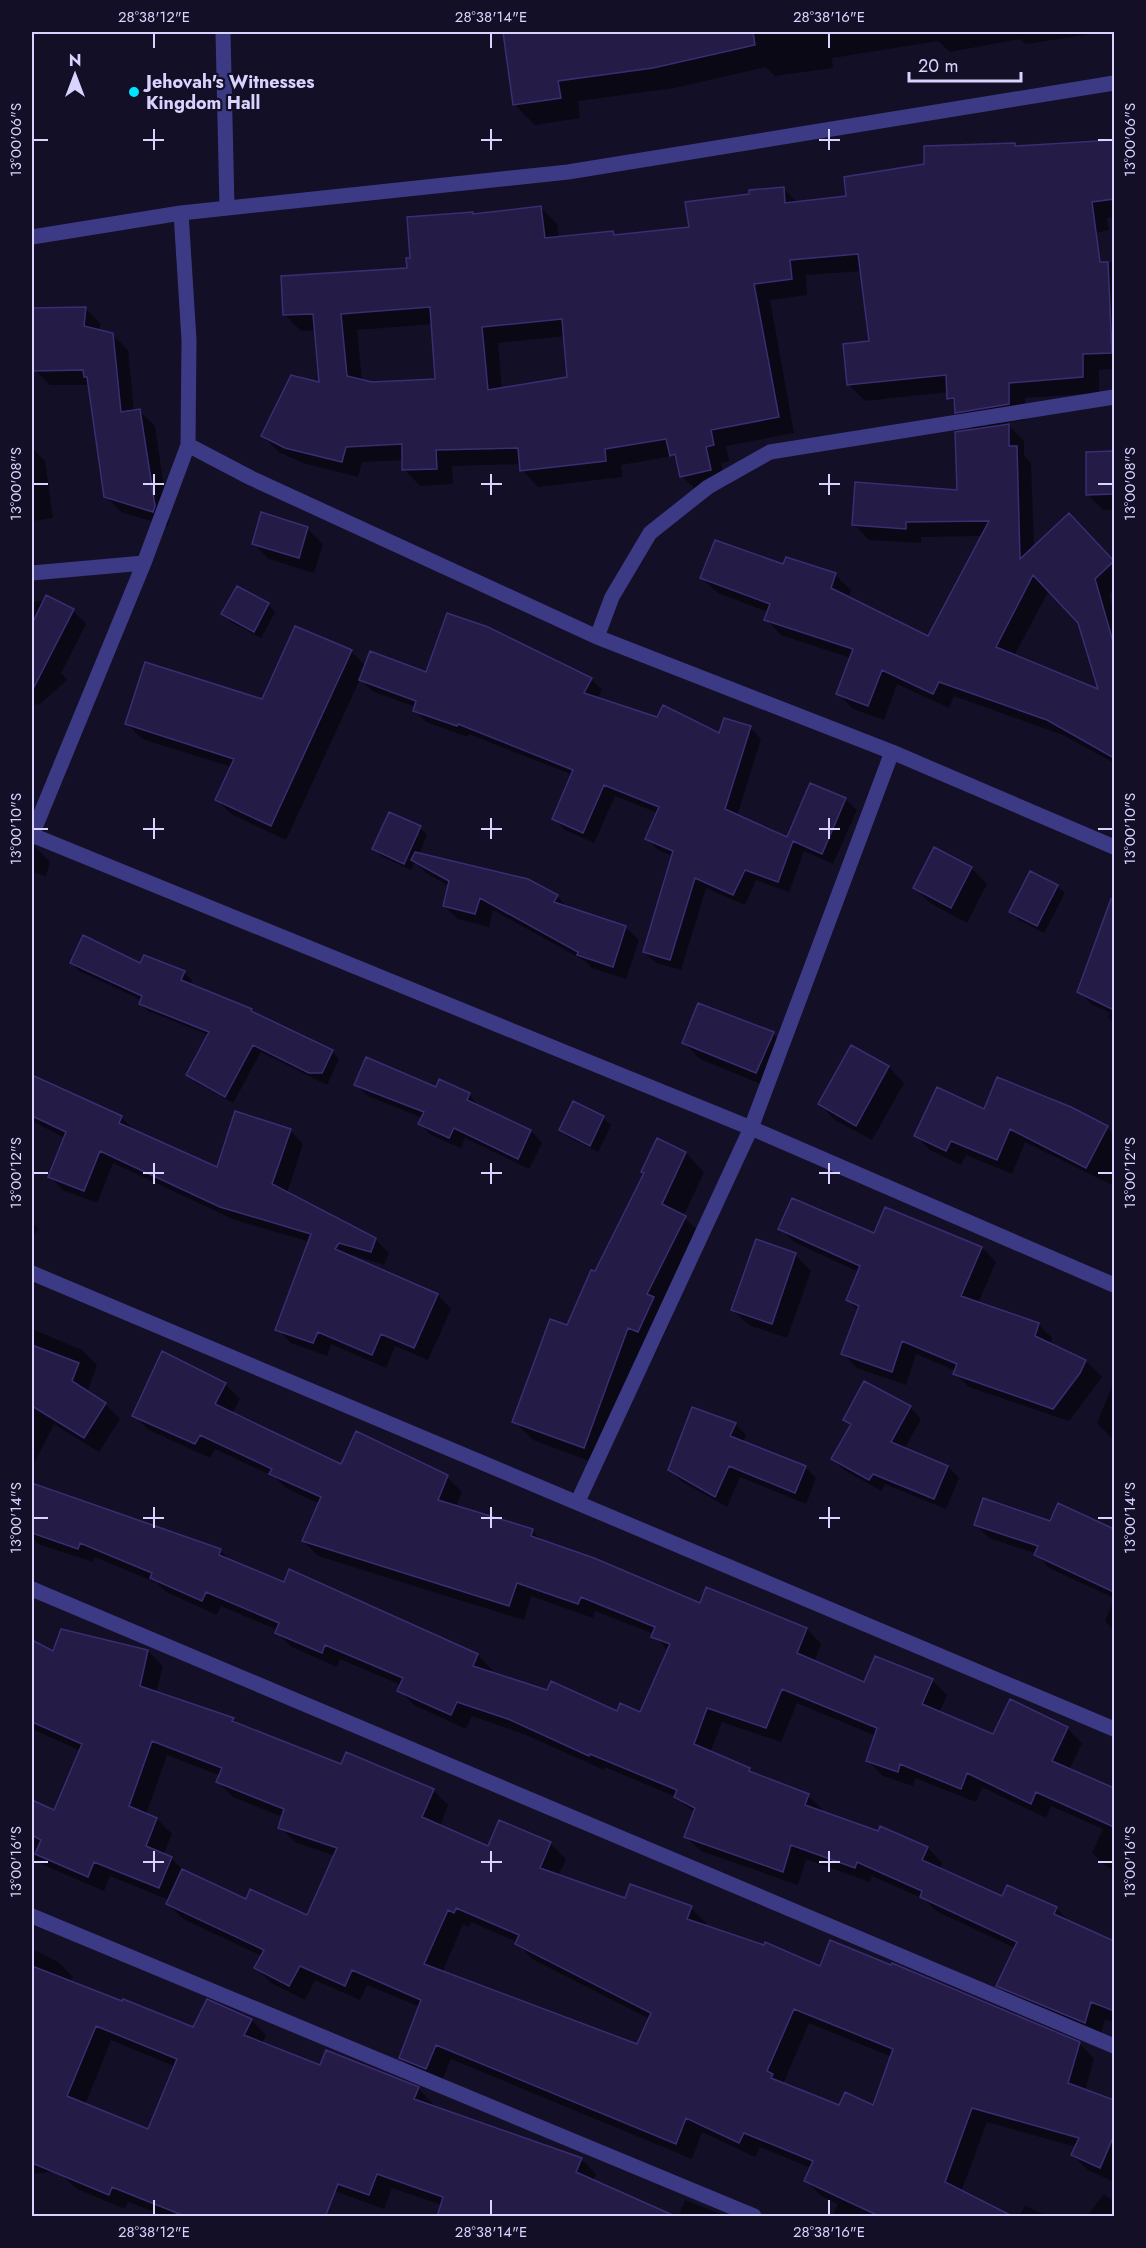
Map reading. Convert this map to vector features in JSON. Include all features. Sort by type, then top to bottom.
[{"type":"street","points":[[223,32],[227,208]]},
{"type":"street","points":[[32,237],[181,213],[568,172],[1114,83]]},
{"type":"street","points":[[181,213],[189,340],[188,445],[144,563],[32,836],[752,1128],[1114,1285]]},
{"type":"street","points":[[597,637],[612,597],[650,533],[708,487],[770,452],[1114,397]]},
{"type":"street","points":[[188,445],[250,478],[597,637],[892,752],[1114,847]]},
{"type":"street","points":[[32,573],[144,563]]},
{"type":"street","points":[[578,1502],[752,1128],[892,752]]},
{"type":"street","points":[[32,1273],[1114,1728]]},
{"type":"street","points":[[32,1589],[1114,2046]]},
{"type":"street","points":[[32,1916],[754,2217]]},
{"type":"building","points":[[503,32],[753,32],[755,45],[653,68],[558,81],[561,98],[513,105]]},
{"type":"building","points":[[1114,140],[1114,199],[1092,202],[1100,262],[1108,262],[1112,353],[1083,354],[1083,377],[1009,383],[1009,404],[955,413],[954,398],[947,399],[946,375],[847,385],[843,344],[869,341],[858,254],[790,260],[792,279],[754,284],[779,417],[711,430],[714,445],[706,447],[711,470],[680,477],[675,454],[670,456],[666,439],[605,449],[606,461],[520,471],[518,448],[436,450],[437,469],[402,470],[402,444],[346,447],[342,462],[285,448],[261,436],[291,375],[319,382],[313,314],[283,315],[281,276],[407,268],[406,258],[410,258],[407,217],[473,212],[473,214],[541,206],[545,238],[613,231],[614,235],[689,227],[685,202],[749,194],[749,190],[784,187],[785,203],[846,196],[844,177],[924,164],[924,146],[1015,143],[1015,146]],"holes":[[[430,307],[435,379],[372,382],[347,376],[341,314]],[[562,319],[567,377],[488,390],[482,327]]]},
{"type":"building","points":[[86,307],[84,326],[113,333],[121,412],[140,409],[155,506],[153,512],[104,497],[87,377],[84,377],[83,370],[33,371],[32,308]]},
{"type":"building","points":[[1009,424],[1009,446],[1017,446],[1020,559],[1069,513],[1114,561],[1095,579],[1114,645],[1114,758],[1047,720],[939,682],[933,694],[882,670],[868,706],[836,694],[853,649],[764,620],[770,604],[700,578],[715,540],[783,564],[786,557],[836,573],[831,588],[928,636],[989,521],[906,522],[906,529],[852,525],[855,482],[957,490],[955,432]],"holes":[[[1033,575],[1078,623],[1098,689],[996,647]]]},
{"type":"building","points":[[1114,451],[1114,494],[1086,495],[1086,452]]},
{"type":"building","points":[[261,512],[308,527],[299,558],[252,544]]},
{"type":"building","points":[[237,586],[269,603],[254,632],[221,614]]},
{"type":"building","points":[[46,595],[74,609],[32,691],[32,624]]},
{"type":"building","points":[[447,613],[488,627],[592,678],[584,693],[657,717],[663,705],[719,733],[724,718],[751,726],[725,809],[787,837],[810,783],[846,798],[822,854],[793,841],[778,882],[745,870],[733,895],[695,878],[670,960],[643,952],[673,851],[645,839],[659,807],[604,785],[583,833],[552,819],[573,770],[458,724],[457,726],[413,711],[416,701],[359,680],[370,651],[426,672]]},
{"type":"building","points":[[295,626],[352,650],[271,826],[215,800],[234,759],[125,724],[145,662],[262,699]]},
{"type":"building","points":[[389,812],[421,826],[404,864],[372,849]]},
{"type":"building","points":[[934,847],[972,867],[951,908],[913,888]]},
{"type":"building","points":[[415,852],[528,879],[558,895],[554,902],[626,926],[613,967],[577,955],[578,952],[480,898],[475,914],[443,906],[449,881],[411,860]]},
{"type":"building","points":[[1030,871],[1058,885],[1037,926],[1009,912]]},
{"type":"building","points":[[1111,899],[1114,900],[1114,1010],[1077,992]]},
{"type":"building","points":[[83,935],[140,963],[144,955],[185,971],[181,980],[252,1009],[251,1011],[333,1050],[322,1073],[309,1073],[253,1045],[225,1097],[186,1075],[209,1032],[139,1004],[142,996],[70,963]]},
{"type":"building","points":[[698,1003],[774,1032],[756,1073],[682,1043]]},
{"type":"building","points":[[851,1045],[889,1066],[856,1126],[818,1104]]},
{"type":"building","points":[[366,1057],[436,1087],[439,1079],[470,1093],[467,1100],[531,1130],[518,1159],[454,1128],[449,1138],[418,1124],[424,1112],[354,1085]]},
{"type":"building","points":[[32,1075],[122,1116],[119,1123],[217,1167],[235,1111],[291,1129],[272,1184],[376,1238],[371,1252],[339,1243],[335,1249],[438,1294],[414,1348],[381,1334],[372,1355],[318,1332],[313,1343],[275,1330],[311,1234],[220,1207],[100,1151],[84,1191],[48,1177],[66,1132],[32,1116]]},
{"type":"building","points":[[997,1077],[1071,1107],[1108,1126],[1086,1168],[1010,1129],[997,1160],[951,1141],[946,1151],[914,1136],[937,1087],[984,1109]]},
{"type":"building","points":[[573,1101],[604,1116],[590,1146],[559,1130]]},
{"type":"building","points":[[657,1138],[686,1152],[662,1204],[686,1216],[647,1294],[654,1297],[638,1332],[628,1328],[584,1448],[512,1422],[550,1319],[567,1325],[591,1270],[595,1271],[644,1173],[641,1172]]},
{"type":"building","points":[[792,1198],[874,1233],[885,1207],[982,1247],[961,1296],[1039,1323],[1035,1336],[1086,1360],[1080,1373],[1053,1409],[953,1374],[957,1364],[902,1341],[892,1372],[841,1354],[859,1306],[846,1300],[860,1266],[778,1229]]},
{"type":"building","points":[[756,1239],[796,1253],[772,1324],[731,1310]]},
{"type":"building","points":[[32,1345],[79,1363],[72,1381],[106,1403],[84,1438],[32,1406]]},
{"type":"building","points":[[162,1351],[226,1383],[215,1404],[271,1431],[341,1464],[356,1431],[448,1475],[438,1500],[533,1529],[531,1536],[594,1558],[700,1603],[706,1587],[807,1628],[797,1653],[864,1682],[875,1656],[933,1679],[922,1704],[993,1734],[1010,1699],[1068,1727],[1052,1761],[1114,1788],[1114,1827],[1036,1792],[1031,1804],[967,1773],[961,1789],[900,1764],[898,1772],[866,1761],[877,1728],[782,1689],[766,1728],[707,1708],[694,1744],[750,1768],[749,1771],[809,1794],[805,1805],[878,1831],[880,1826],[928,1847],[922,1860],[1002,1896],[1007,1885],[1057,1907],[1054,1914],[1114,1941],[1114,2011],[1091,2002],[1085,2023],[996,1986],[1017,1942],[920,1897],[922,1891],[857,1862],[855,1868],[791,1845],[783,1872],[684,1837],[695,1808],[674,1797],[677,1790],[590,1754],[589,1756],[508,1719],[457,1702],[451,1715],[397,1691],[403,1678],[325,1645],[322,1653],[275,1633],[279,1623],[206,1592],[202,1601],[150,1578],[152,1573],[80,1543],[78,1549],[32,1533],[32,1483],[221,1549],[219,1555],[284,1582],[289,1569],[478,1654],[473,1666],[547,1690],[551,1681],[617,1711],[620,1703],[640,1712],[670,1644],[651,1637],[655,1627],[581,1597],[578,1604],[517,1583],[509,1606],[302,1541],[321,1497],[269,1474],[272,1469],[200,1435],[195,1444],[132,1416]]},
{"type":"building","points":[[864,1381],[911,1406],[891,1442],[948,1466],[934,1499],[873,1474],[869,1480],[831,1459],[851,1424],[843,1420]]},
{"type":"building","points":[[692,1407],[736,1423],[730,1436],[806,1466],[795,1493],[729,1466],[715,1497],[668,1470]]},
{"type":"building","points":[[983,1498],[1050,1521],[1058,1503],[1114,1529],[1114,1592],[1034,1555],[1038,1546],[974,1525]]},
{"type":"building","points":[[61,1629],[148,1650],[140,1686],[234,1718],[232,1721],[341,1764],[346,1752],[434,1789],[422,1817],[488,1846],[499,1820],[551,1842],[540,1868],[625,1898],[630,1884],[692,1906],[687,1919],[764,1945],[765,1942],[820,1966],[830,1940],[891,1965],[892,1963],[1080,2042],[1068,2083],[1114,2100],[1114,2135],[1100,2168],[1071,2155],[1079,2138],[972,2108],[945,2182],[1014,2217],[881,2217],[804,2181],[813,2161],[744,2133],[739,2143],[686,2118],[676,2144],[436,2045],[426,2069],[399,2058],[421,2000],[352,1970],[345,1986],[300,1966],[289,1986],[254,1968],[264,1950],[166,1904],[182,1869],[246,1899],[250,1889],[307,1915],[337,1848],[278,1828],[284,1809],[216,1782],[222,1768],[152,1741],[129,1806],[157,1818],[146,1846],[172,1857],[159,1888],[94,1862],[88,1877],[35,1854],[41,1840],[32,1835],[32,1800],[54,1810],[82,1744],[32,1722],[32,1640],[53,1651]],"holes":[[[456,1908],[519,1935],[515,1944],[651,2013],[637,2044],[424,1964],[448,1910],[454,1913]],[[794,2009],[893,2049],[873,2105],[845,2092],[839,2105],[771,2078],[773,2074],[767,2071]]]},
{"type":"building","points":[[32,1966],[193,2027],[207,1999],[252,2019],[244,2035],[320,2065],[326,2050],[419,2087],[414,2099],[582,2158],[576,2172],[677,2217],[437,2217],[443,2197],[377,2174],[369,2195],[338,2184],[325,2217],[187,2217],[112,2187],[109,2195],[32,2163]],"holes":[[[96,2026],[177,2059],[148,2129],[67,2096]]]},
{"type":"place","name":"Jehovah's Witnesses Kingdom Hall","points":[[134,92]]}]
